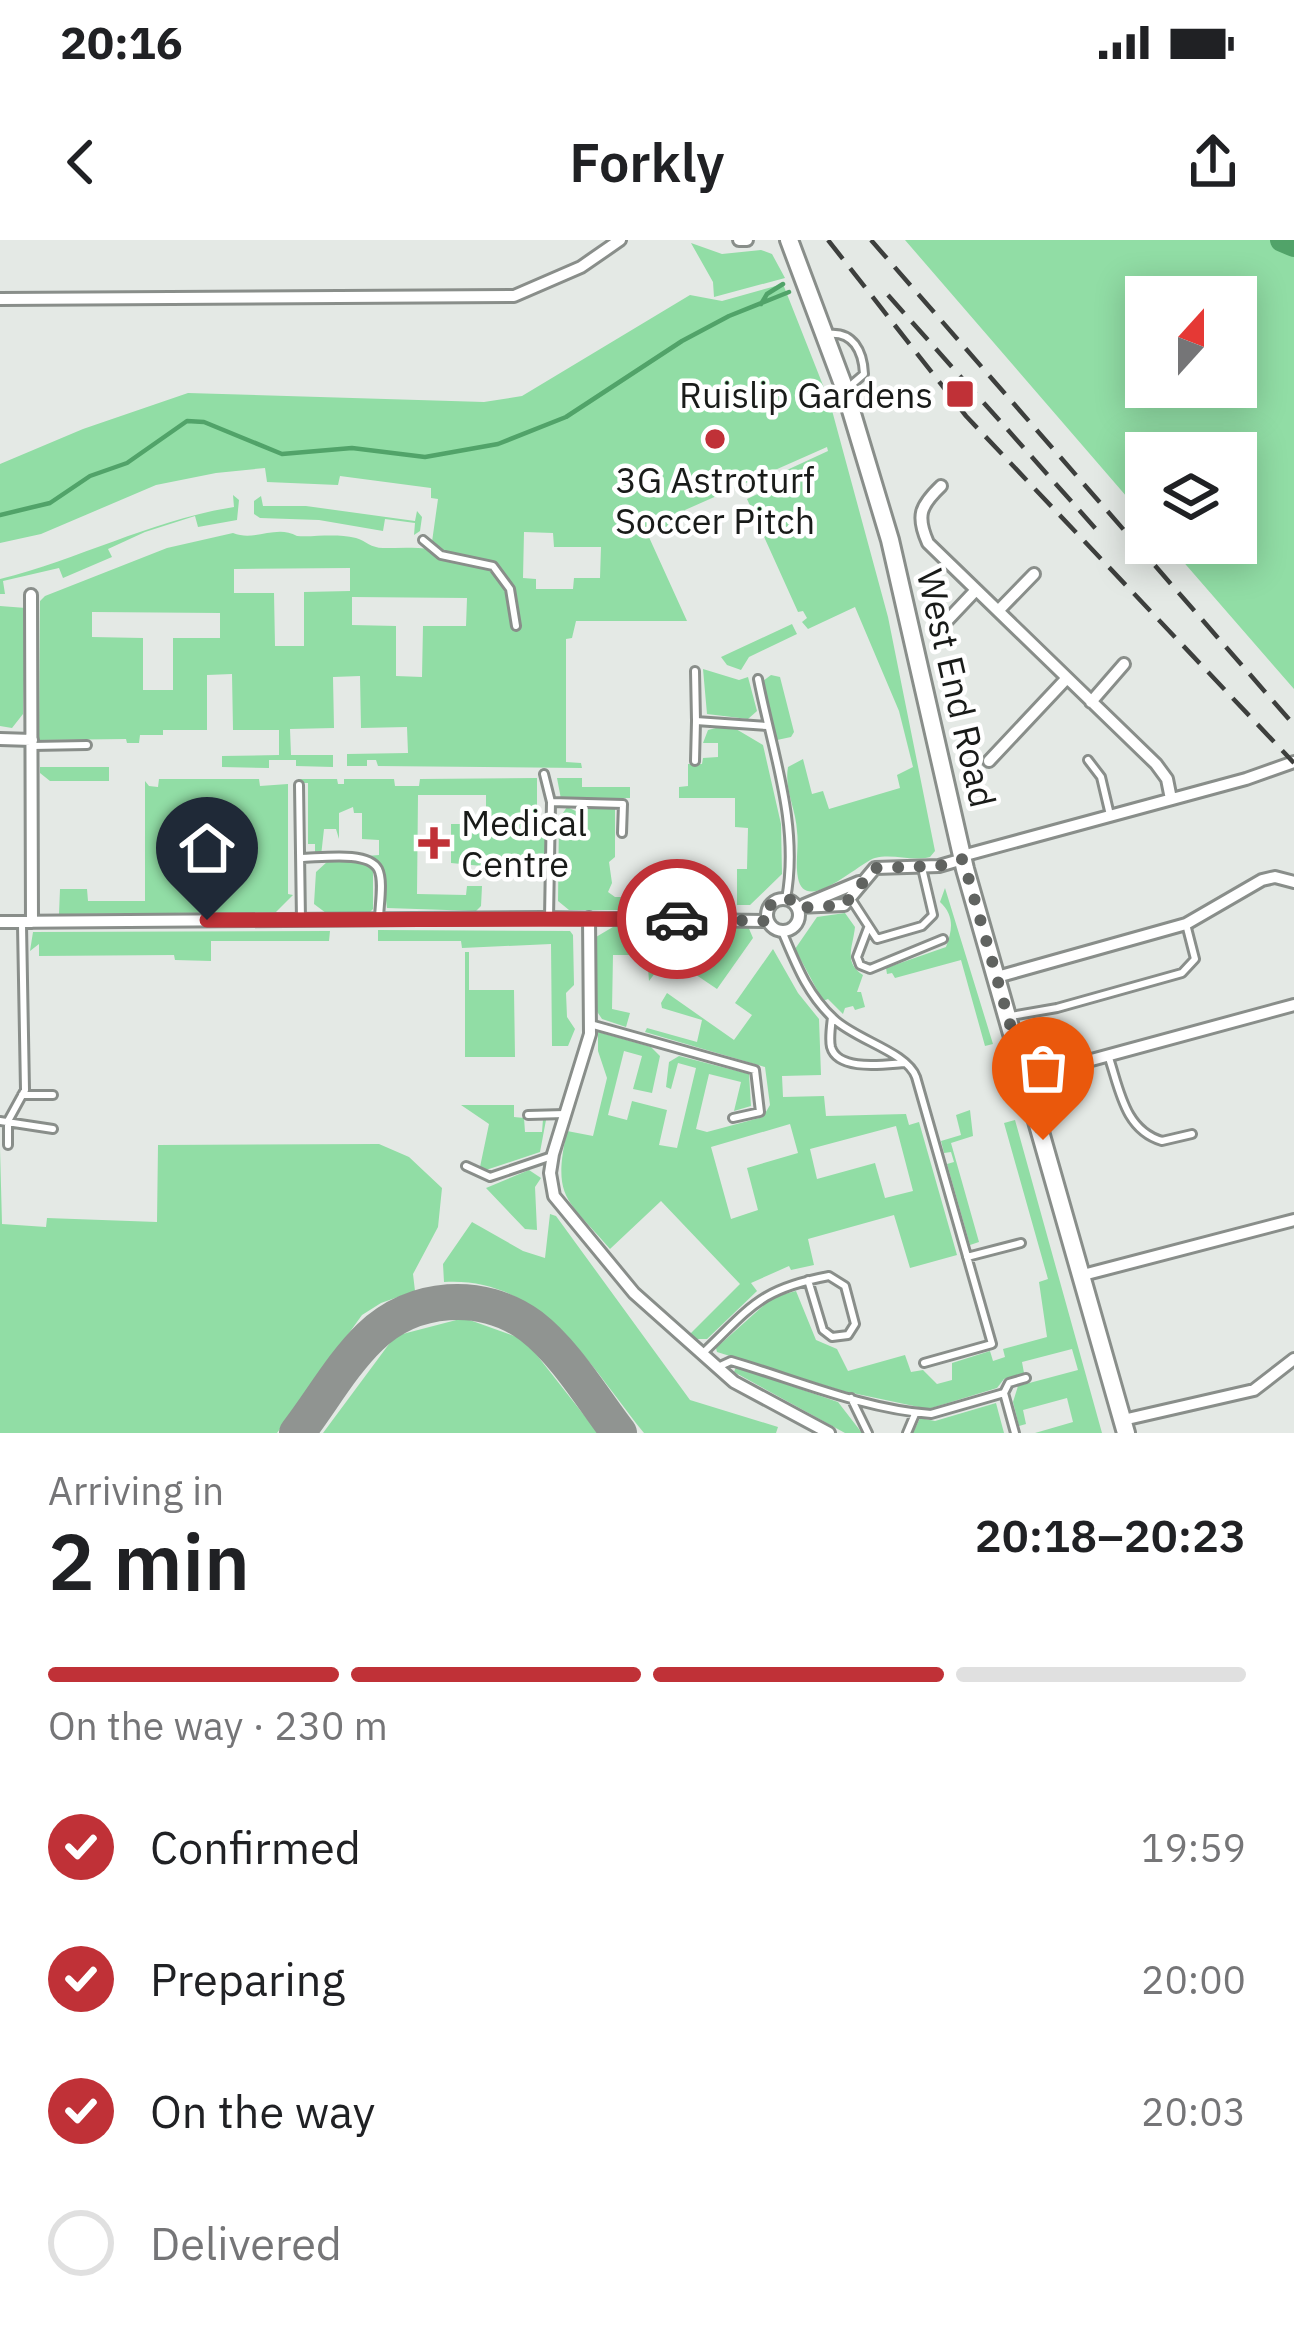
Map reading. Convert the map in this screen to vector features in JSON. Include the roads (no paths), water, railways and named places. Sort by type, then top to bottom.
[{"type":"main road","name":"West End Road","points":[[789,240],[844,387],[890,540],[963,857],[1125,1427]]},
{"type":"street","points":[[0,298],[514,296],[580,267],[620,240]]},
{"type":"street","points":[[941,486],[920,510],[919,522],[928,543],[1156,764],[1167,779],[1171,799]]},
{"type":"street","points":[[998,611],[1034,574]]},
{"type":"street","points":[[941,627],[976,590]]},
{"type":"street","points":[[27,922],[31,595]]},
{"type":"street","points":[[1091,702],[1124,664]]},
{"type":"street","points":[[989,761],[1067,678]]},
{"type":"street","points":[[0,739],[32,743]]},
{"type":"street","points":[[797,908],[862,881],[884,866],[922,868],[1294,761]]},
{"type":"street","points":[[997,977],[1186,924],[1262,880],[1275,877],[1294,882]]},
{"type":"street","points":[[768,921],[772,902],[786,899],[797,908],[844,905],[862,881]]},
{"type":"street","points":[[0,922],[590,918],[768,921],[782,931],[798,922],[797,908]]},
{"type":"street","points":[[590,918],[590,1024],[553,1156],[554,1196],[634,1293],[716,1369],[828,1432]]},
{"type":"street","points":[[1024,1078],[1294,1005]]},
{"type":"street","points":[[1083,1275],[1294,1220]]},
{"type":"street","points":[[1125,1427],[1254,1390],[1294,1359]]},
{"type":"lane","points":[[825,335],[849,336],[865,368],[860,380],[844,387]]},
{"type":"lane","points":[[423,540],[441,555],[493,566],[510,589],[516,626]]},
{"type":"lane","points":[[695,671],[695,761]]},
{"type":"lane","points":[[758,679],[790,841],[786,899]]},
{"type":"lane","points":[[696,721],[767,726]]},
{"type":"lane","points":[[32,743],[87,746]]},
{"type":"lane","points":[[775,763],[785,755]]},
{"type":"lane","points":[[1088,760],[1101,777],[1110,814]]},
{"type":"lane","points":[[544,775],[551,802],[549,918]]},
{"type":"lane","points":[[299,785],[301,920]]},
{"type":"lane","points":[[551,802],[623,804],[622,833]]},
{"type":"lane","points":[[301,858],[361,859],[374,864],[380,874],[379,920]]},
{"type":"lane","points":[[851,899],[873,937],[882,940],[930,921],[933,915],[922,868]]},
{"type":"lane","points":[[8,1145],[4,1121],[22,1095],[27,922]]},
{"type":"lane","points":[[1007,1016],[1057,1008],[1182,973],[1195,958],[1186,924]]},
{"type":"lane","points":[[868,928],[857,957],[870,969],[943,939]]},
{"type":"lane","points":[[782,931],[803,981],[832,1017],[855,1036],[909,1063],[992,1344],[924,1363]]},
{"type":"lane","points":[[832,1017],[831,1047],[837,1055],[866,1065],[909,1063]]},
{"type":"lane","points":[[590,1024],[755,1070],[760,1112],[733,1118]]},
{"type":"lane","points":[[1108,1054],[1129,1118],[1138,1129],[1162,1142],[1192,1134]]},
{"type":"lane","points":[[22,1095],[53,1095]]},
{"type":"lane","points":[[528,1115],[566,1114]]},
{"type":"lane","points":[[4,1121],[53,1129]]},
{"type":"lane","points":[[466,1166],[490,1177],[553,1156]]},
{"type":"lane","points":[[968,1258],[1021,1243]]},
{"type":"lane","points":[[700,1355],[769,1292],[808,1280],[830,1276],[841,1281],[855,1324],[852,1331],[839,1337],[823,1330],[808,1280]]},
{"type":"lane","points":[[716,1369],[731,1361],[851,1398],[931,1414],[1004,1394]]},
{"type":"lane","points":[[1015,1433],[1004,1394],[1010,1382],[1026,1378]]},
{"type":"lane","points":[[851,1398],[868,1433]]},
{"type":"lane","points":[[907,1433],[915,1412]]},
{"type":"waterway","points":[[1282,240],[1294,245]]},
{"type":"waterway","points":[[761,304],[783,284]]},
{"type":"waterway","points":[[0,515],[50,503],[90,476],[127,463],[187,421],[204,422],[282,454],[352,448],[425,457],[498,444],[566,417],[682,341],[789,292]]},
{"type":"railway","points":[[828,240],[966,416],[1294,763]]},
{"type":"railway","points":[[871,240],[1294,725]]},
{"type":"railway","points":[[888,295],[1103,537]]},
{"type":"place","name":"Ruislip Gardens","points":[[960,394]]},
{"type":"place","name":"3G Astroturf Soccer Pitch","points":[[715,439]]},
{"type":"place","name":"Medical Centre","points":[[434,843]]}]
